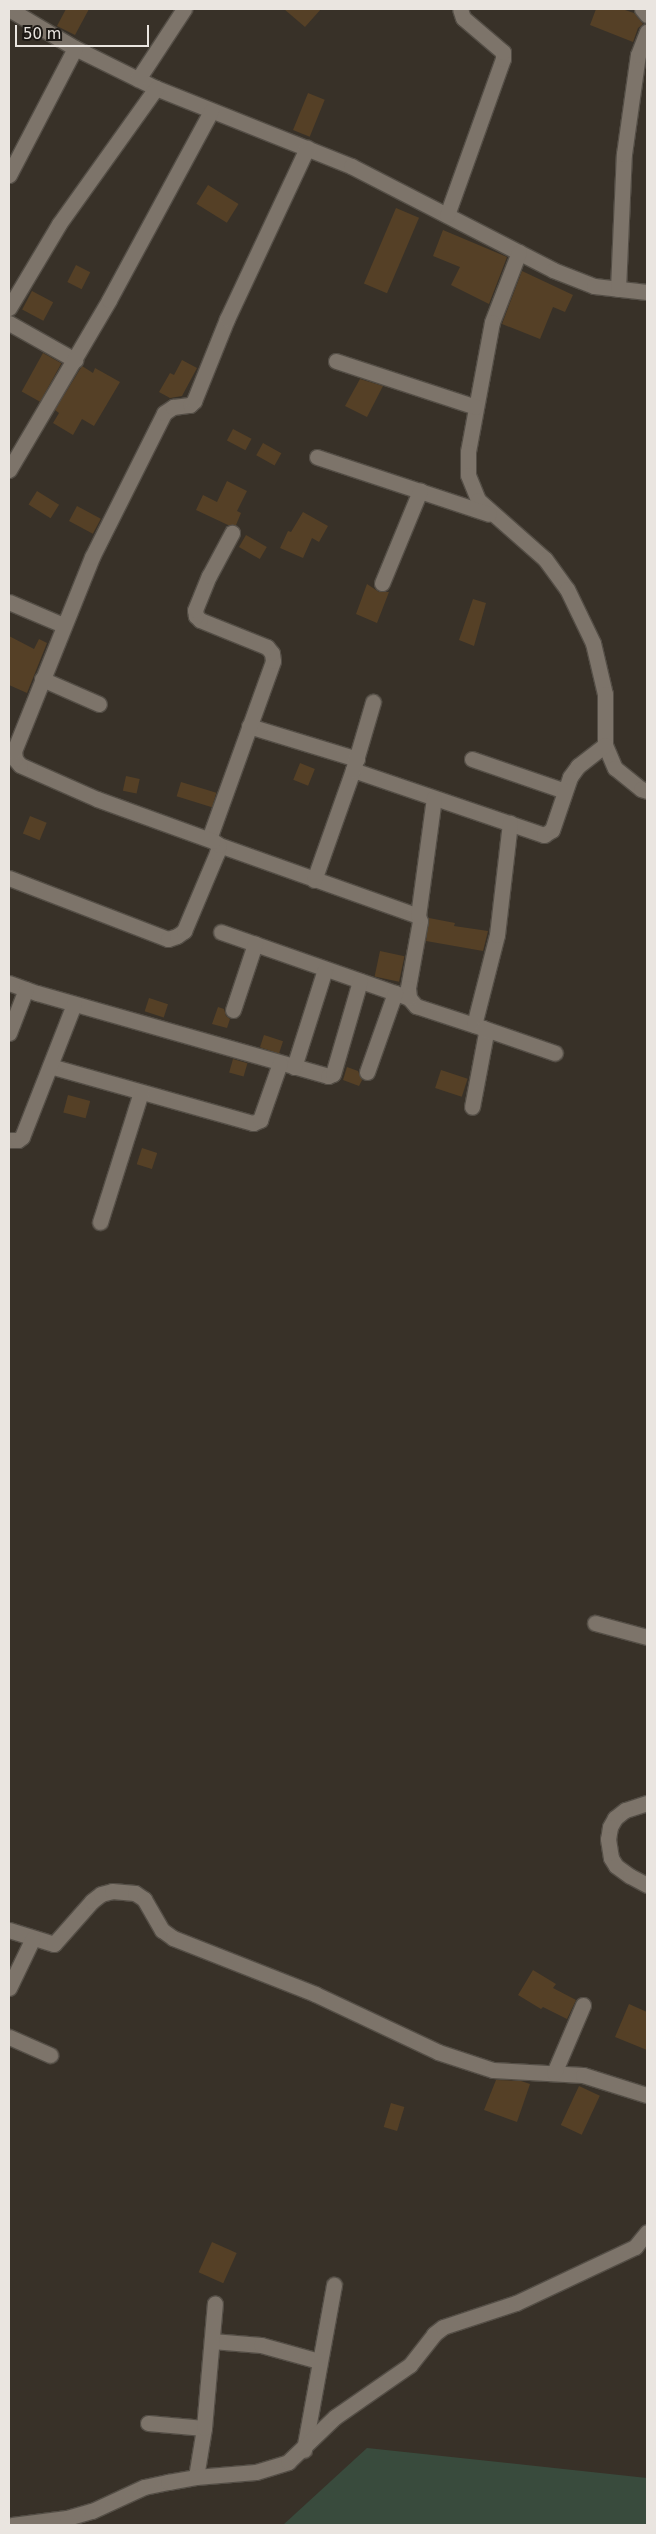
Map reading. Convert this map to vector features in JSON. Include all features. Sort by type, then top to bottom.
[{"type":"street","points":[[9,9],[75,48],[138,80],[351,166],[573,279],[594,286],[647,292]]},
{"type":"street","points":[[138,80],[184,9]]},
{"type":"street","points":[[447,215],[503,59],[503,52],[463,18],[460,9]]},
{"type":"street","points":[[642,9],[647,15]]},
{"type":"street","points":[[618,290],[627,125],[638,55],[647,32]]},
{"type":"street","points":[[9,175],[75,48]]},
{"type":"street","points":[[9,308],[64,216],[156,88]]},
{"type":"street","points":[[9,470],[75,360],[212,111]]},
{"type":"street","points":[[307,148],[227,319],[194,401],[190,406],[173,407],[164,413],[92,557],[63,625],[14,751],[15,759],[20,764],[97,799],[314,880],[418,916]]},
{"type":"street","points":[[519,252],[492,322],[468,452],[468,475],[478,500],[545,559],[567,589],[593,643],[605,694],[605,745],[615,768],[641,789],[647,791]]},
{"type":"street","points":[[9,323],[75,360]]},
{"type":"street","points":[[336,361],[476,407]]},
{"type":"street","points":[[317,457],[497,516]]},
{"type":"street","points":[[382,584],[420,491]]},
{"type":"street","points":[[9,878],[168,939],[178,936],[184,931],[217,853],[214,842],[249,726],[273,661],[272,653],[267,646],[200,620],[196,616],[195,610],[209,576],[232,533]]},
{"type":"street","points":[[9,602],[63,625]]},
{"type":"street","points":[[42,679],[99,704]]},
{"type":"street","points":[[314,880],[355,764],[373,702]]},
{"type":"street","points":[[249,726],[355,764],[434,798],[544,835],[549,834],[565,791],[578,766],[605,745]]},
{"type":"street","points":[[472,759],[565,791]]},
{"type":"street","points":[[367,1072],[402,996],[408,988],[420,921],[418,916],[434,798]]},
{"type":"street","points":[[472,1107],[486,1040],[479,1027],[497,935],[510,823]]},
{"type":"street","points":[[221,932],[402,996],[416,1006],[555,1053]]},
{"type":"street","points":[[234,1010],[255,944]]},
{"type":"street","points":[[50,1066],[258,1123],[287,1065],[325,969]]},
{"type":"street","points":[[9,982],[74,1004],[328,1076],[333,1074],[360,981]]},
{"type":"street","points":[[9,1033],[26,989]]},
{"type":"street","points":[[9,1140],[18,1140],[22,1137],[74,1004]]},
{"type":"street","points":[[100,1222],[141,1092]]},
{"type":"street","points":[[594,1623],[647,1637]]},
{"type":"street","points":[[647,1803],[625,1810],[615,1818],[610,1827],[608,1839],[611,1858],[616,1866],[647,1885]]},
{"type":"street","points":[[9,1930],[54,1944],[92,1901],[101,1894],[125,1891],[135,1893],[144,1899],[162,1930],[172,1938],[316,1994],[438,2052],[477,2066],[513,2072],[583,2075],[647,2095]]},
{"type":"street","points":[[9,1988],[33,1938]]},
{"type":"street","points":[[554,2073],[583,2005]]},
{"type":"street","points":[[9,2037],[50,2055]]},
{"type":"street","points":[[12,2525],[67,2518],[92,2511],[144,2488],[196,2476],[256,2472],[275,2468],[288,2462],[304,2450],[335,2417],[410,2365],[434,2334],[443,2326],[516,2304],[641,2249],[647,2232]]},
{"type":"street","points":[[304,2450],[334,2285]]},
{"type":"street","points":[[196,2476],[204,2428],[215,2303]]},
{"type":"street","points":[[212,2341],[261,2346],[319,2360]]},
{"type":"street","points":[[148,2423],[204,2428]]},
{"type":"green space","points":[[367,2448],[647,2478],[647,2525],[283,2525]]},
{"type":"building","points":[[66,9],[89,9],[75,35],[57,26]]},
{"type":"building","points":[[284,9],[321,9],[305,27]]},
{"type":"building","points":[[596,9],[622,9],[634,13],[643,24],[638,28],[633,42],[590,25]]},
{"type":"building","points":[[308,93],[325,100],[310,137],[293,130]]},
{"type":"building","points":[[208,185],[239,204],[227,223],[196,204]]},
{"type":"building","points":[[396,208],[419,218],[387,293],[364,283]]},
{"type":"building","points":[[443,230],[507,257],[489,304],[451,285],[460,267],[433,256]]},
{"type":"building","points":[[76,265],[90,272],[82,289],[67,282]]},
{"type":"building","points":[[522,271],[573,295],[565,312],[553,307],[540,339],[502,324]]},
{"type":"building","points":[[32,291],[53,302],[43,321],[22,310]]},
{"type":"building","points":[[43,353],[61,363],[40,402],[22,391]]},
{"type":"building","points":[[182,360],[197,368],[182,396],[170,398],[159,392],[170,373],[174,375]]},
{"type":"building","points":[[82,366],[93,373],[95,368],[120,382],[94,426],[82,419],[73,435],[53,423],[59,413],[55,410]]},
{"type":"building","points":[[360,379],[383,386],[367,417],[345,406]]},
{"type":"building","points":[[233,429],[252,439],[245,450],[227,440]]},
{"type":"building","points":[[263,443],[281,453],[275,465],[256,455]]},
{"type":"building","points":[[227,481],[247,491],[237,511],[241,513],[236,525],[228,525],[196,510],[203,495],[217,502]]},
{"type":"building","points":[[37,491],[59,505],[51,518],[29,505]]},
{"type":"building","points":[[77,506],[101,519],[93,534],[69,521]]},
{"type":"building","points":[[303,512],[328,526],[319,542],[312,538],[303,558],[280,548],[288,531],[291,532]]},
{"type":"building","points":[[246,535],[267,547],[260,559],[239,547]]},
{"type":"building","points":[[367,584],[379,592],[389,592],[377,623],[356,614]]},
{"type":"building","points":[[473,599],[486,603],[474,646],[459,640]]},
{"type":"building","points":[[9,636],[34,649],[39,639],[47,643],[27,693],[9,685]]},
{"type":"building","points":[[300,763],[315,769],[308,786],[293,780]]},
{"type":"building","points":[[126,776],[140,779],[137,794],[123,791]]},
{"type":"building","points":[[181,782],[216,793],[212,807],[177,796]]},
{"type":"building","points":[[30,816],[47,823],[40,840],[23,834]]},
{"type":"building","points":[[429,918],[455,923],[454,926],[488,931],[483,951],[426,941]]},
{"type":"building","points":[[380,951],[404,956],[399,982],[375,976]]},
{"type":"building","points":[[149,998],[168,1004],[164,1017],[145,1011]]},
{"type":"building","points":[[218,1007],[224,1009],[226,1016],[230,1019],[227,1028],[212,1024]]},
{"type":"building","points":[[264,1035],[283,1041],[279,1054],[260,1047]]},
{"type":"building","points":[[233,1059],[247,1063],[244,1077],[229,1072]]},
{"type":"building","points":[[347,1067],[358,1071],[362,1080],[359,1086],[343,1080]]},
{"type":"building","points":[[441,1070],[468,1079],[462,1097],[435,1088]]},
{"type":"building","points":[[68,1095],[90,1101],[86,1118],[63,1112]]},
{"type":"building","points":[[142,1148],[157,1153],[152,1169],[137,1164]]},
{"type":"building","points":[[533,1970],[556,1984],[553,1988],[576,2000],[567,2019],[543,2007],[541,2009],[518,1995]]},
{"type":"building","points":[[629,2004],[647,2012],[647,2050],[615,2037]]},
{"type":"building","points":[[496,2080],[521,2081],[530,2084],[517,2122],[484,2110]]},
{"type":"building","points":[[579,2086],[600,2096],[582,2135],[561,2125]]},
{"type":"building","points":[[391,2103],[404,2107],[397,2131],[384,2127]]},
{"type":"building","points":[[212,2242],[237,2253],[223,2283],[199,2272]]}]
